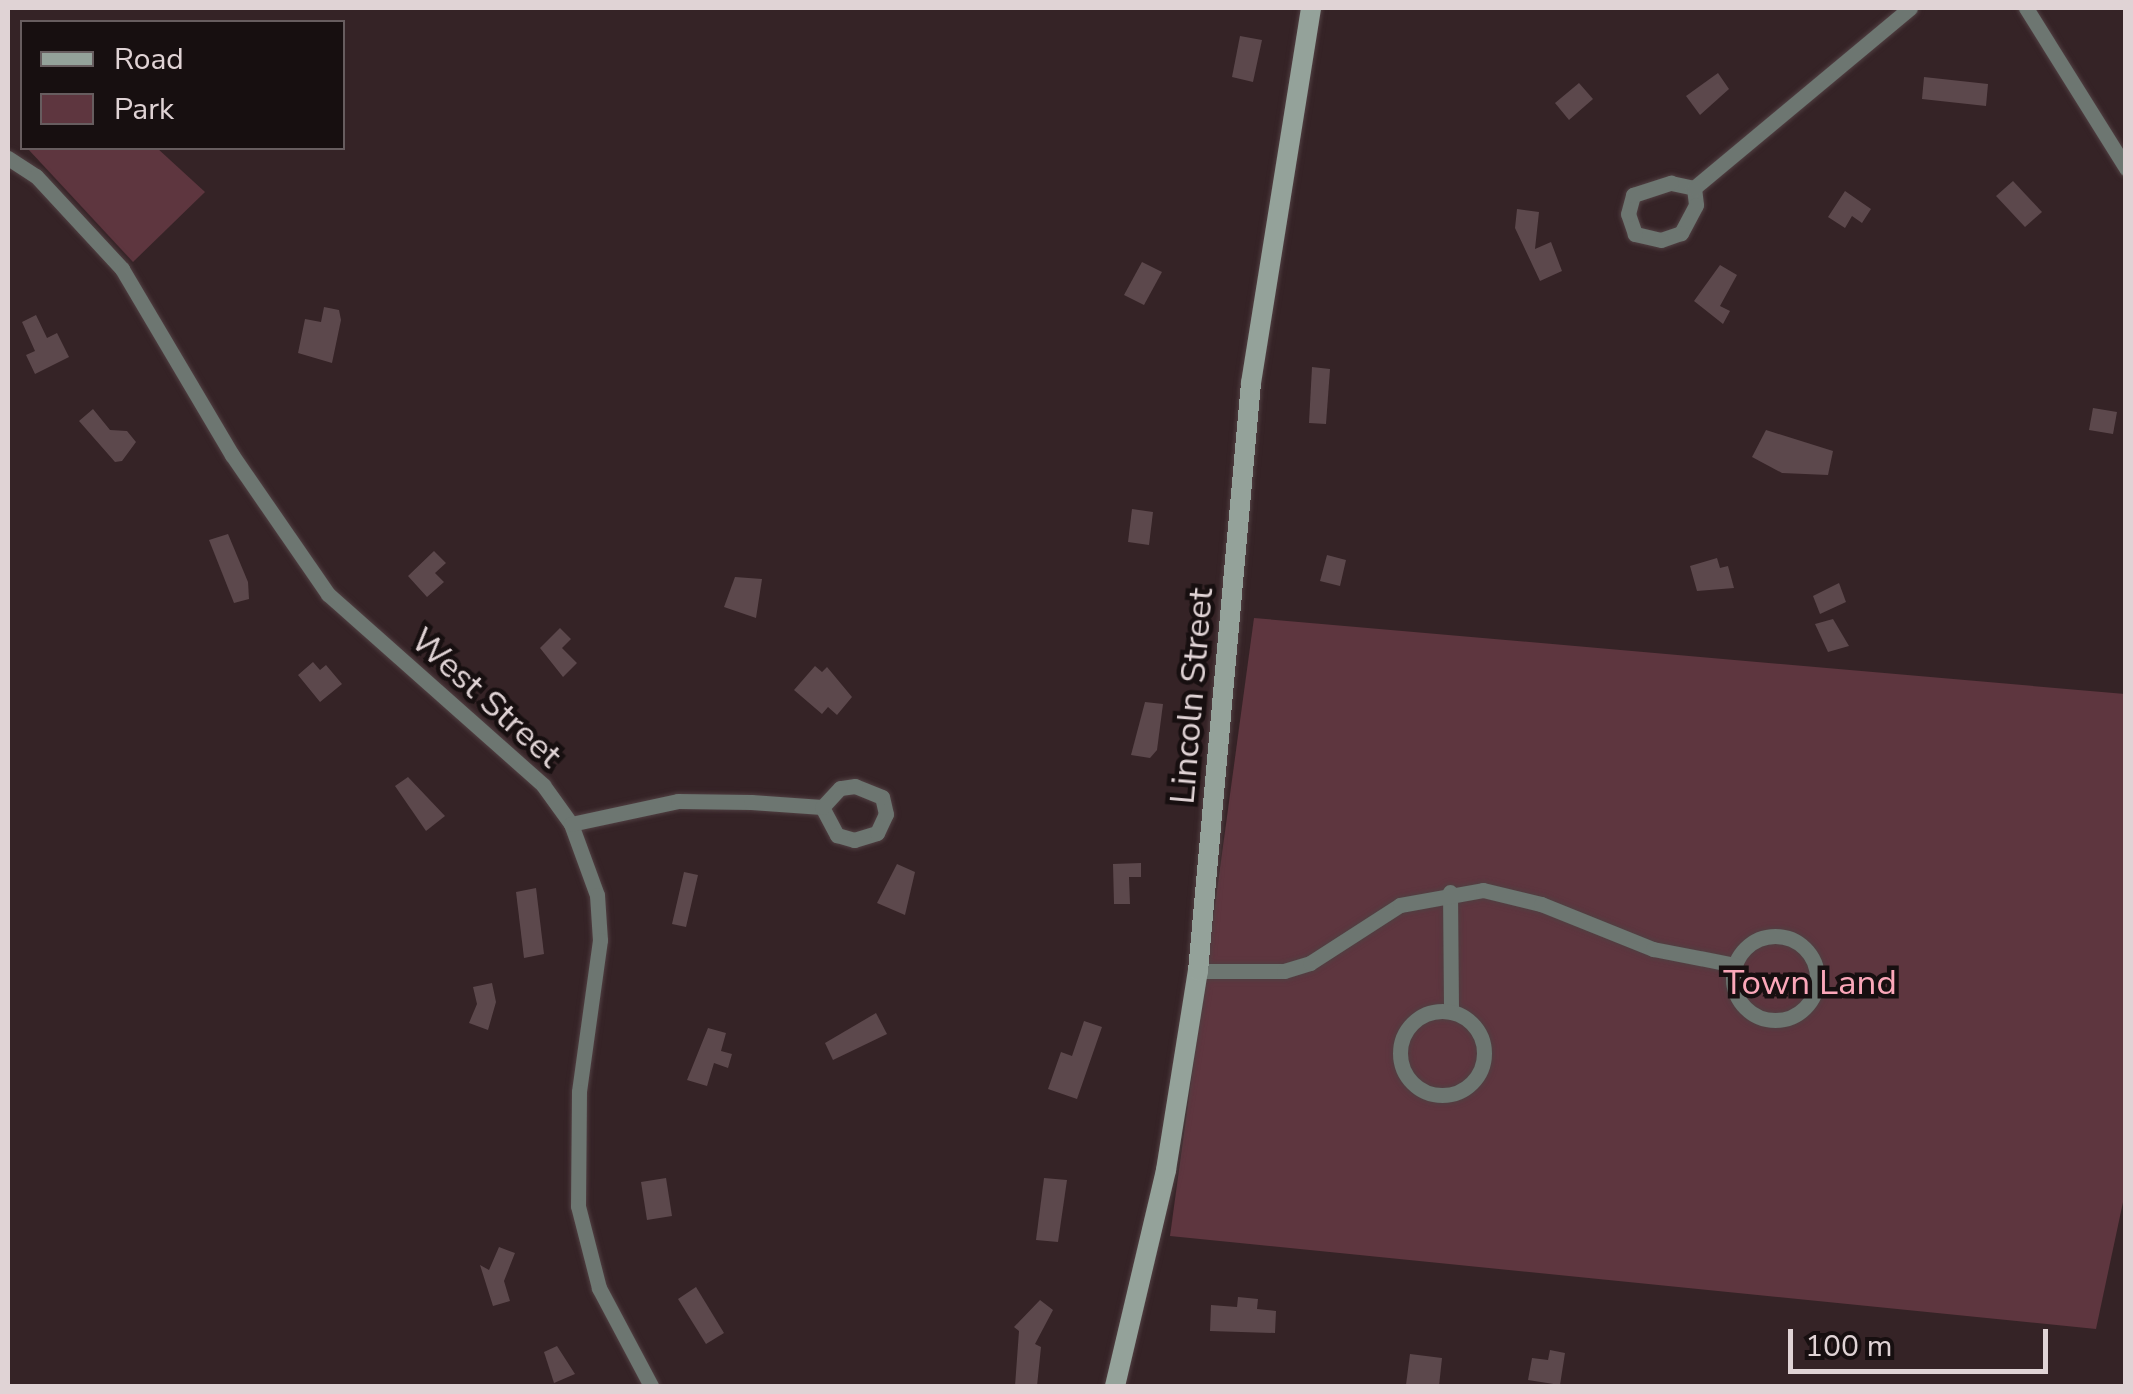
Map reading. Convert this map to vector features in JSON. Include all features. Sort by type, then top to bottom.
[{"type":"main road","name":"Lincoln Street","points":[[1115,1386],[1166,1170],[1198,971],[1251,383],[1311,8]]},
{"type":"street","points":[[1694,188],[1696,206],[1681,232],[1660,240],[1634,234],[1628,214],[1633,195],[1651,184],[1694,188],[1910,8]]},
{"type":"street","points":[[2026,8],[2126,168]]},
{"type":"street","name":"West Street","points":[[8,158],[36,176],[122,269],[260,499],[328,594],[542,785],[572,824],[596,895],[600,940],[579,1092],[578,1206],[599,1288],[651,1386]]},
{"type":"street","points":[[572,824],[678,801],[822,807]]},
{"type":"street","points":[[1198,971],[1257,975],[1310,963],[1400,905],[1450,892],[1512,895],[1615,938],[1735,965]]},
{"type":"street","points":[[1450,892],[1450,1012]]},
{"type":"street","points":[[1784,937],[1815,964],[1814,992],[1796,1014],[1756,1016],[1737,997],[1735,965],[1756,940],[1784,937]]},
{"type":"street","points":[[1450,1012],[1475,1027],[1484,1054],[1474,1080],[1436,1095],[1412,1083],[1400,1046],[1412,1023],[1450,1012]]},
{"type":"green space","points":[[29,150],[159,150],[205,192],[133,262]]},
{"type":"green space","name":"Town Land","points":[[1254,618],[2125,694],[2126,1188],[2096,1329],[1170,1236]]},
{"type":"building","points":[[1240,36],[1262,40],[1253,82],[1232,77]]},
{"type":"building","points":[[1718,73],[1729,89],[1700,115],[1686,96]]},
{"type":"building","points":[[1924,77],[1988,84],[1986,106],[1922,99]]},
{"type":"building","points":[[1579,83],[1593,99],[1569,120],[1555,103]]},
{"type":"building","points":[[2013,181],[2042,212],[2025,227],[1996,196]]},
{"type":"building","points":[[1845,191],[1871,209],[1862,223],[1852,216],[1845,228],[1828,217]]},
{"type":"building","points":[[1517,209],[1539,212],[1535,249],[1551,242],[1562,271],[1540,281],[1515,228]]},
{"type":"building","points":[[1142,262],[1162,272],[1144,305],[1124,295]]},
{"type":"building","points":[[1720,265],[1737,275],[1720,306],[1730,311],[1723,324],[1694,301]]},
{"type":"building","points":[[324,307],[339,310],[341,320],[332,363],[298,353],[305,319],[321,322]]},
{"type":"building","points":[[36,315],[47,338],[57,333],[69,357],[35,374],[26,355],[35,351],[22,322]]},
{"type":"building","points":[[1312,367],[1330,369],[1326,424],[1309,423]]},
{"type":"building","points":[[2093,408],[2117,412],[2113,434],[2089,430]]},
{"type":"building","points":[[93,409],[110,430],[127,431],[136,442],[122,461],[115,462],[79,421]]},
{"type":"building","points":[[1766,430],[1833,451],[1828,475],[1782,473],[1752,457]]},
{"type":"building","points":[[1132,509],[1153,512],[1149,545],[1128,542]]},
{"type":"building","points":[[228,534],[248,582],[249,599],[234,603],[209,540]]},
{"type":"building","points":[[434,551],[446,563],[435,573],[444,582],[427,597],[408,576]]},
{"type":"building","points":[[1327,555],[1346,560],[1340,586],[1320,581]]},
{"type":"building","points":[[1717,558],[1720,568],[1728,566],[1734,588],[1697,591],[1690,566]]},
{"type":"building","points":[[735,577],[762,579],[756,618],[724,607]]},
{"type":"building","points":[[1839,583],[1846,602],[1820,614],[1813,596]]},
{"type":"building","points":[[1833,619],[1849,646],[1828,652],[1815,624]]},
{"type":"building","points":[[560,628],[571,639],[562,648],[577,663],[563,677],[540,648]]},
{"type":"building","points":[[313,662],[320,670],[326,665],[342,684],[320,702],[298,675]]},
{"type":"building","points":[[815,666],[822,672],[827,667],[852,697],[837,715],[828,707],[822,714],[794,690]]},
{"type":"building","points":[[1145,702],[1163,704],[1157,750],[1150,758],[1131,755]]},
{"type":"building","points":[[408,777],[445,816],[426,831],[395,786]]},
{"type":"building","points":[[1141,863],[1141,877],[1129,877],[1130,904],[1114,904],[1113,864]]},
{"type":"building","points":[[897,864],[915,872],[905,915],[877,903]]},
{"type":"building","points":[[684,872],[698,875],[686,927],[672,924]]},
{"type":"building","points":[[536,888],[544,954],[524,958],[516,892]]},
{"type":"building","points":[[492,983],[496,1002],[488,1030],[469,1023],[477,1004],[473,987]]},
{"type":"building","points":[[876,1013],[887,1034],[833,1060],[825,1043]]},
{"type":"building","points":[[1084,1021],[1102,1027],[1077,1099],[1048,1089],[1061,1052],[1072,1056]]},
{"type":"building","points":[[708,1028],[726,1033],[721,1051],[732,1054],[728,1068],[714,1063],[707,1086],[687,1080]]},
{"type":"building","points":[[666,1178],[672,1216],[647,1220],[641,1182]]},
{"type":"building","points":[[1044,1178],[1067,1180],[1058,1242],[1036,1240]]},
{"type":"building","points":[[499,1247],[515,1253],[504,1281],[510,1301],[493,1306],[480,1265],[489,1270]]},
{"type":"building","points":[[696,1287],[724,1333],[706,1344],[678,1299]]},
{"type":"building","points":[[1238,1297],[1258,1299],[1257,1309],[1276,1311],[1275,1333],[1210,1331],[1211,1305],[1237,1307]]},
{"type":"building","points":[[1040,1300],[1053,1310],[1035,1344],[1041,1347],[1037,1386],[1015,1386],[1019,1331],[1014,1327]]},
{"type":"building","points":[[557,1346],[575,1374],[554,1383],[544,1352]]},
{"type":"building","points":[[1550,1350],[1565,1353],[1560,1385],[1528,1380],[1532,1358],[1548,1360]]},
{"type":"building","points":[[1410,1354],[1442,1358],[1439,1386],[1406,1385]]}]
